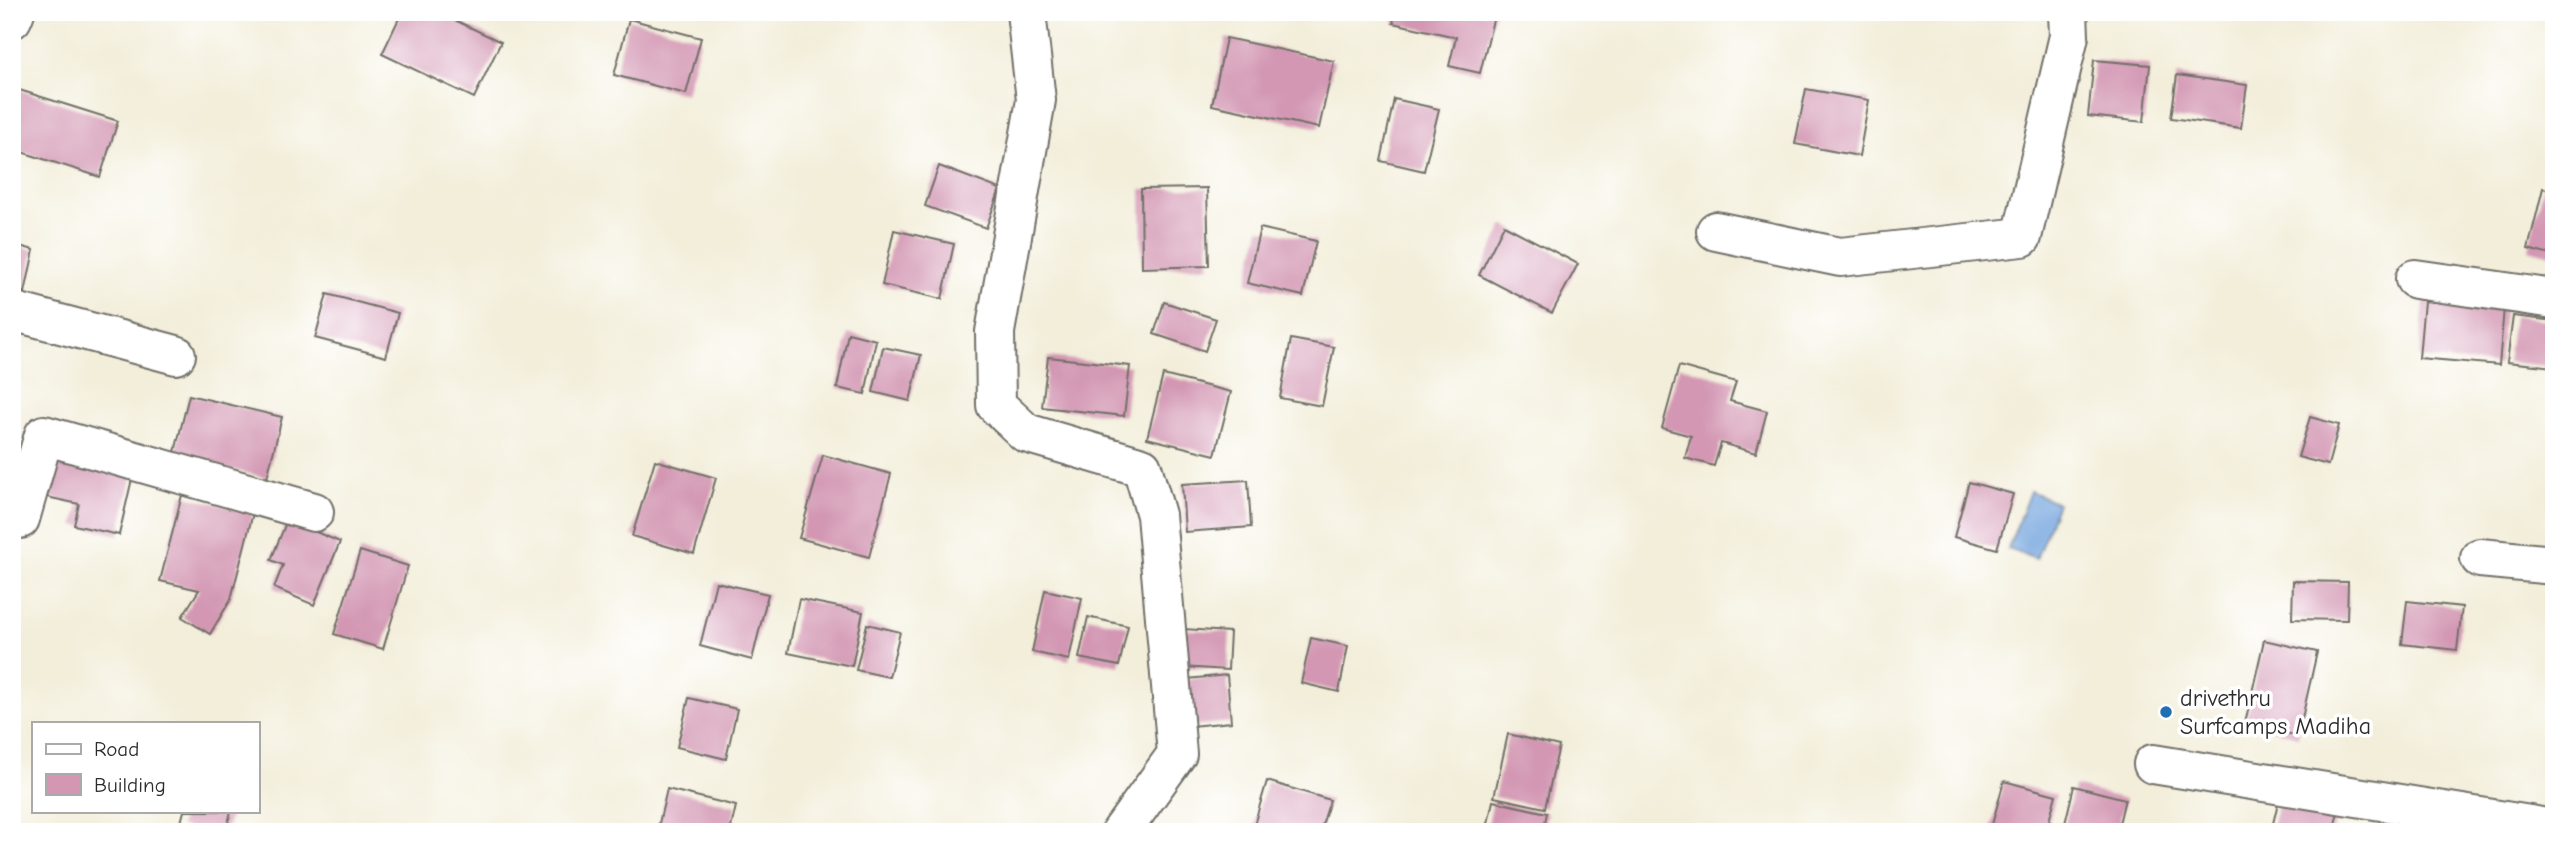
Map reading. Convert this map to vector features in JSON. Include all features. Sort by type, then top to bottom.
[{"type":"main road","points":[[12,19],[15,12]]},
{"type":"main road","points":[[1026,12],[1036,100],[995,331],[996,405],[1026,433],[1142,467],[1156,515],[1177,754],[1121,832]]},
{"type":"main road","points":[[1716,231],[1840,257],[2022,237],[2069,36],[2068,12]]},
{"type":"main road","points":[[2415,279],[2554,299]]},
{"type":"main road","points":[[12,312],[176,355]]},
{"type":"main road","points":[[12,520],[20,519],[44,435],[314,512]]},
{"type":"main road","points":[[2480,558],[2554,565]]},
{"type":"main road","points":[[2153,764],[2554,829]]},
{"type":"water","points":[[2030,491],[2058,503],[2036,559],[2008,549]]},
{"type":"building","points":[[402,12],[438,12],[501,42],[474,98],[382,54]]},
{"type":"building","points":[[1396,12],[1495,12],[1480,73],[1449,66],[1456,37],[1393,23]]},
{"type":"building","points":[[629,19],[701,38],[686,94],[614,75]]},
{"type":"building","points":[[1226,38],[1334,61],[1319,128],[1212,105]]},
{"type":"building","points":[[2094,60],[2150,65],[2144,122],[2088,116]]},
{"type":"building","points":[[2177,75],[2247,85],[2241,128],[2171,118]]},
{"type":"building","points":[[13,88],[118,121],[100,177],[12,149]]},
{"type":"building","points":[[1806,89],[1869,100],[1859,156],[1795,144]]},
{"type":"building","points":[[1394,99],[1439,109],[1424,171],[1381,161]]},
{"type":"building","points":[[939,166],[1000,189],[986,228],[925,206]]},
{"type":"building","points":[[1207,188],[1209,266],[1142,268],[1141,189]]},
{"type":"building","points":[[2543,188],[2554,191],[2554,256],[2528,249]]},
{"type":"building","points":[[1504,225],[1578,264],[1552,313],[1479,275]]},
{"type":"building","points":[[1260,228],[1316,241],[1303,296],[1247,283]]},
{"type":"building","points":[[894,230],[954,244],[942,299],[882,285]]},
{"type":"building","points":[[12,244],[34,250],[25,293],[12,290]]},
{"type":"building","points":[[327,294],[398,313],[386,357],[315,338]]},
{"type":"building","points":[[2424,301],[2504,308],[2499,365],[2419,358]]},
{"type":"building","points":[[1164,302],[1216,319],[1205,351],[1154,334]]},
{"type":"building","points":[[2513,316],[2554,321],[2554,367],[2507,362]]},
{"type":"building","points":[[848,333],[876,340],[865,394],[837,388]]},
{"type":"building","points":[[1291,339],[1334,347],[1322,406],[1280,398]]},
{"type":"building","points":[[883,347],[921,355],[910,401],[873,392]]},
{"type":"building","points":[[1048,357],[1130,366],[1124,416],[1042,407]]},
{"type":"building","points":[[1679,366],[1736,382],[1730,401],[1767,411],[1756,453],[1721,443],[1714,466],[1685,458],[1691,436],[1662,428]]},
{"type":"building","points":[[1163,375],[1231,392],[1215,455],[1147,438]]},
{"type":"building","points":[[189,395],[282,417],[267,478],[174,456]]},
{"type":"building","points":[[2310,417],[2339,425],[2328,465],[2298,457]]},
{"type":"building","points":[[53,451],[134,470],[119,535],[74,525],[79,504],[42,496]]},
{"type":"building","points":[[823,455],[891,474],[869,557],[799,538]]},
{"type":"building","points":[[655,460],[716,478],[694,554],[632,536]]},
{"type":"building","points":[[1248,480],[1251,527],[1185,532],[1182,484]]},
{"type":"building","points":[[1969,482],[2013,494],[1997,549],[1954,537]]},
{"type":"building","points":[[182,495],[253,513],[231,599],[210,634],[182,617],[199,590],[160,581]]},
{"type":"building","points":[[287,520],[340,542],[314,605],[274,588],[283,565],[271,560]]},
{"type":"building","points":[[360,551],[408,566],[383,649],[334,634]]},
{"type":"building","points":[[2293,581],[2348,582],[2347,620],[2292,619]]},
{"type":"building","points":[[716,582],[768,594],[752,660],[700,646]]},
{"type":"building","points":[[1045,590],[1082,598],[1069,660],[1032,652]]},
{"type":"building","points":[[799,599],[863,612],[852,666],[788,653]]},
{"type":"building","points":[[2407,601],[2462,607],[2457,650],[2402,644]]},
{"type":"building","points":[[1088,617],[1128,626],[1119,666],[1079,658]]},
{"type":"building","points":[[867,624],[900,632],[889,677],[856,670]]},
{"type":"building","points":[[1183,629],[1230,632],[1228,670],[1181,667]]},
{"type":"building","points":[[1311,638],[1348,646],[1339,692],[1301,683]]},
{"type":"building","points":[[2264,640],[2317,652],[2298,736],[2245,723]]},
{"type":"building","points":[[1227,675],[1231,722],[1181,727],[1177,680]]},
{"type":"building","points":[[689,698],[737,709],[726,759],[677,747]]},
{"type":"building","points":[[1508,734],[1559,746],[1545,808],[1494,797]]},
{"type":"building","points":[[1267,781],[1330,800],[1320,832],[1278,832],[1254,825]]},
{"type":"building","points":[[2004,781],[2056,795],[2046,832],[1990,832]]},
{"type":"building","points":[[2074,786],[2125,799],[2117,832],[2063,832]]},
{"type":"building","points":[[667,789],[736,806],[730,832],[657,832]]},
{"type":"building","points":[[2281,790],[2340,804],[2333,832],[2271,832]]},
{"type":"building","points":[[1493,801],[1547,813],[1543,832],[1486,832]]},
{"type":"building","points":[[184,812],[231,812],[226,832],[201,832],[180,826]]},
{"type":"place","name":"drivethru Surfcamps Madiha","points":[[2166,712]]}]
